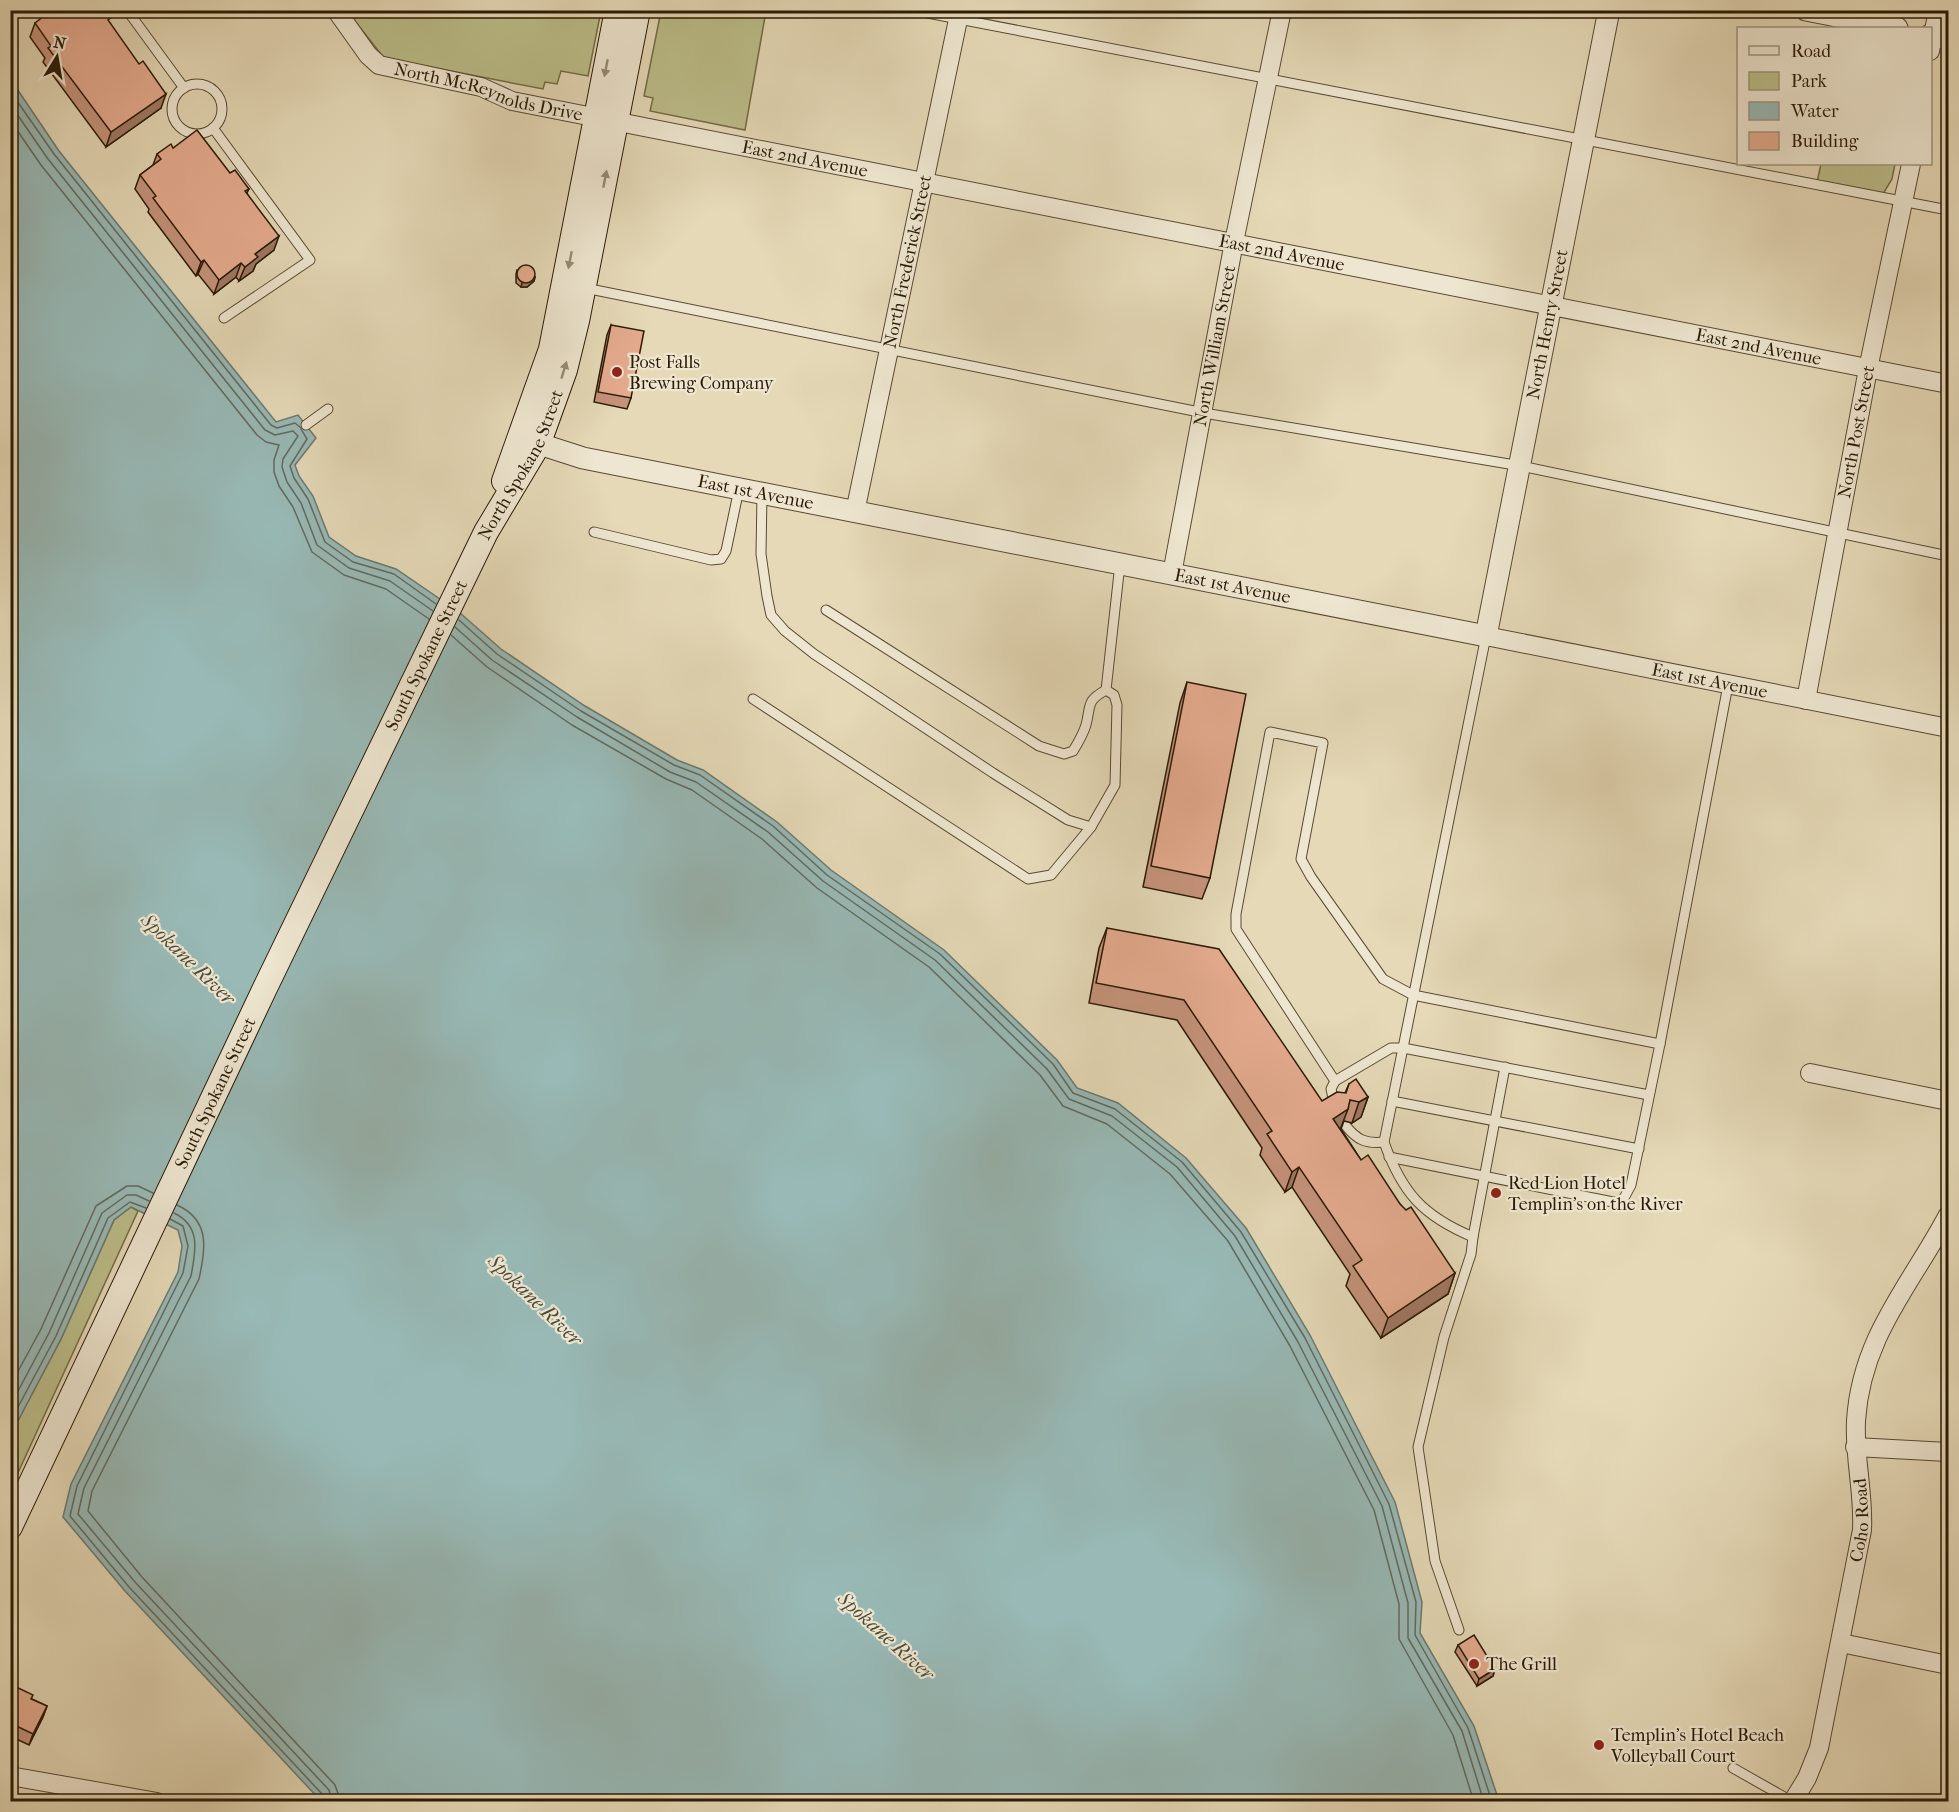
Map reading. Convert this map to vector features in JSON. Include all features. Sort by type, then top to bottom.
[{"type":"main road","name":"North Spokane Street","points":[[486,532],[565,370],[585,288],[607,119],[617,10]]},
{"type":"main road","name":"North Spokane Street","points":[[529,441],[607,119],[638,10]]},
{"type":"main road","name":"South Spokane Street","points":[[10,1527],[145,1240],[486,532]]},
{"type":"street","name":"North McReynolds Drive","points":[[336,10],[368,55],[379,65],[481,87],[506,99],[607,119]]},
{"type":"street","name":"North William Street","points":[[1172,574],[1204,413],[1234,242],[1282,10]]},
{"type":"street","name":"North Henry Street","points":[[1486,636],[1609,10]]},
{"type":"street","points":[[1806,10],[1892,27]]},
{"type":"street","points":[[1936,40],[1938,10]]},
{"type":"street","name":"North Frederick Street","points":[[855,512],[959,15]]},
{"type":"street","name":"East 2nd Avenue","points":[[607,119],[1948,384]]},
{"type":"street","name":"North Post Street","points":[[1806,700],[1868,369],[1911,165]]},
{"type":"street","name":"East 1st Avenue","points":[[529,441],[583,458],[1948,728]]},
{"type":"street","points":[[1810,1073],[1948,1101]]},
{"type":"street","name":"Coho Road","points":[[1793,1801],[1807,1778],[1819,1748],[1862,1530],[1863,1506],[1855,1447],[1861,1389],[1880,1328],[1948,1215]]},
{"type":"street","points":[[1855,1447],[1948,1452]]},
{"type":"street","points":[[1841,1643],[1948,1665]]},
{"type":"street","points":[[10,1776],[157,1802]]},
{"type":"lane","points":[[127,10],[184,88]]},
{"type":"lane","points":[[912,10],[959,15],[1267,78],[1948,210]]},
{"type":"lane","points":[[190,85],[206,86],[217,94],[222,109],[218,123],[213,128],[206,133],[190,133],[177,124],[172,108],[177,94],[190,85]]},
{"type":"lane","points":[[213,128],[310,260],[224,318]]},
{"type":"lane","points":[[585,288],[1204,413],[1521,466],[1837,534],[1948,555]]},
{"type":"lane","points":[[306,424],[328,409]]},
{"type":"lane","points":[[594,532],[711,560],[721,559],[726,551],[738,489]]},
{"type":"lane","points":[[762,494],[761,554],[767,596],[771,615],[785,631],[814,654],[993,773],[1068,820],[1091,827]]},
{"type":"lane","points":[[1106,690],[1120,564]]},
{"type":"lane","points":[[826,610],[997,722],[1053,752],[1064,754],[1073,751],[1086,726],[1090,702],[1094,696],[1106,690]]},
{"type":"lane","points":[[1473,1237],[1443,1224],[1416,1203],[1389,1157],[1384,1142],[1486,636]]},
{"type":"lane","points":[[1389,1157],[1618,1203],[1624,1198],[1631,1185],[1660,1044],[1728,685]]},
{"type":"lane","points":[[753,699],[1028,879],[1051,875],[1091,827],[1115,785],[1117,705],[1114,695],[1106,690]]},
{"type":"lane","points":[[1335,1081],[1236,929],[1236,914],[1270,732],[1323,743],[1301,859],[1383,979],[1413,995],[1660,1044]]},
{"type":"lane","points":[[1335,1108],[1330,1089],[1335,1081],[1390,1048],[1403,1048],[1649,1095]]},
{"type":"lane","points":[[1459,1630],[1435,1561],[1418,1447],[1444,1337],[1471,1254],[1505,1067]]},
{"type":"lane","points":[[1392,1101],[1638,1149]]},
{"type":"lane","points":[[1346,1126],[1355,1137],[1368,1144],[1384,1142]]},
{"type":"lane","points":[[1733,1768],[1793,1801]]},
{"type":"green space","points":[[347,11],[601,11],[588,76],[561,71],[557,84],[545,82],[543,89],[384,58]]},
{"type":"green space","points":[[661,11],[766,11],[745,130],[650,111],[653,98],[644,96]]},
{"type":"green space","points":[[1821,165],[1895,165],[1892,179],[1883,194],[1817,182]]},
{"type":"green space","points":[[131,1207],[138,1211],[11,1488],[11,1434],[61,1339],[114,1220]]},
{"type":"water","name":"Spokane River","points":[[11,80],[59,151],[276,422],[298,415],[316,438],[295,465],[299,476],[313,496],[329,537],[356,556],[396,569],[459,612],[501,649],[585,706],[677,760],[703,770],[777,822],[831,870],[944,950],[1057,1060],[1077,1088],[1118,1103],[1186,1158],[1246,1228],[1310,1335],[1395,1502],[1422,1602],[1420,1633],[1474,1726],[1499,1801],[321,1801],[125,1591],[63,1517],[71,1484],[178,1272],[182,1246],[178,1230],[131,1207],[114,1220],[61,1339],[11,1434]]},
{"type":"building","points":[[52,10],[107,10],[112,17],[108,20],[139,64],[143,61],[166,94],[111,132],[48,48],[51,46],[35,23]]},
{"type":"building","points":[[197,130],[230,173],[235,170],[249,189],[245,191],[279,236],[255,254],[258,257],[245,267],[241,263],[219,280],[204,260],[201,262],[153,198],[156,196],[140,175],[161,159],[157,154],[171,144],[173,148]]},
{"type":"building","points":[[522,265],[530,265],[535,270],[533,281],[522,283],[517,278],[517,270]]},
{"type":"building","name":"Post Falls Brewing Company","points":[[611,325],[644,331],[631,398],[598,392]]},
{"type":"building","points":[[1187,682],[1246,694],[1210,878],[1151,866]]},
{"type":"building","points":[[1107,928],[1219,949],[1322,1101],[1337,1092],[1346,1093],[1349,1084],[1356,1079],[1368,1097],[1359,1102],[1350,1100],[1348,1109],[1333,1119],[1361,1160],[1368,1155],[1400,1204],[1406,1210],[1411,1207],[1455,1273],[1388,1318],[1353,1266],[1362,1260],[1299,1167],[1292,1172],[1267,1134],[1272,1131],[1184,1000],[1096,983]]},
{"type":"building","name":"The Grill","points":[[1474,1635],[1495,1669],[1479,1679],[1458,1645]]},
{"type":"building","points":[[10,1684],[33,1695],[31,1699],[47,1706],[33,1734],[10,1723]]},
{"type":"place","name":"Post Falls Brewing Company","points":[[617,372]]},
{"type":"place","name":"Red Lion Hotel Templin's on the River","points":[[1496,1193]]},
{"type":"place","name":"The Grill","points":[[1474,1664]]},
{"type":"place","name":"Templin's Hotel Beach Volleyball Court","points":[[1599,1745]]}]
